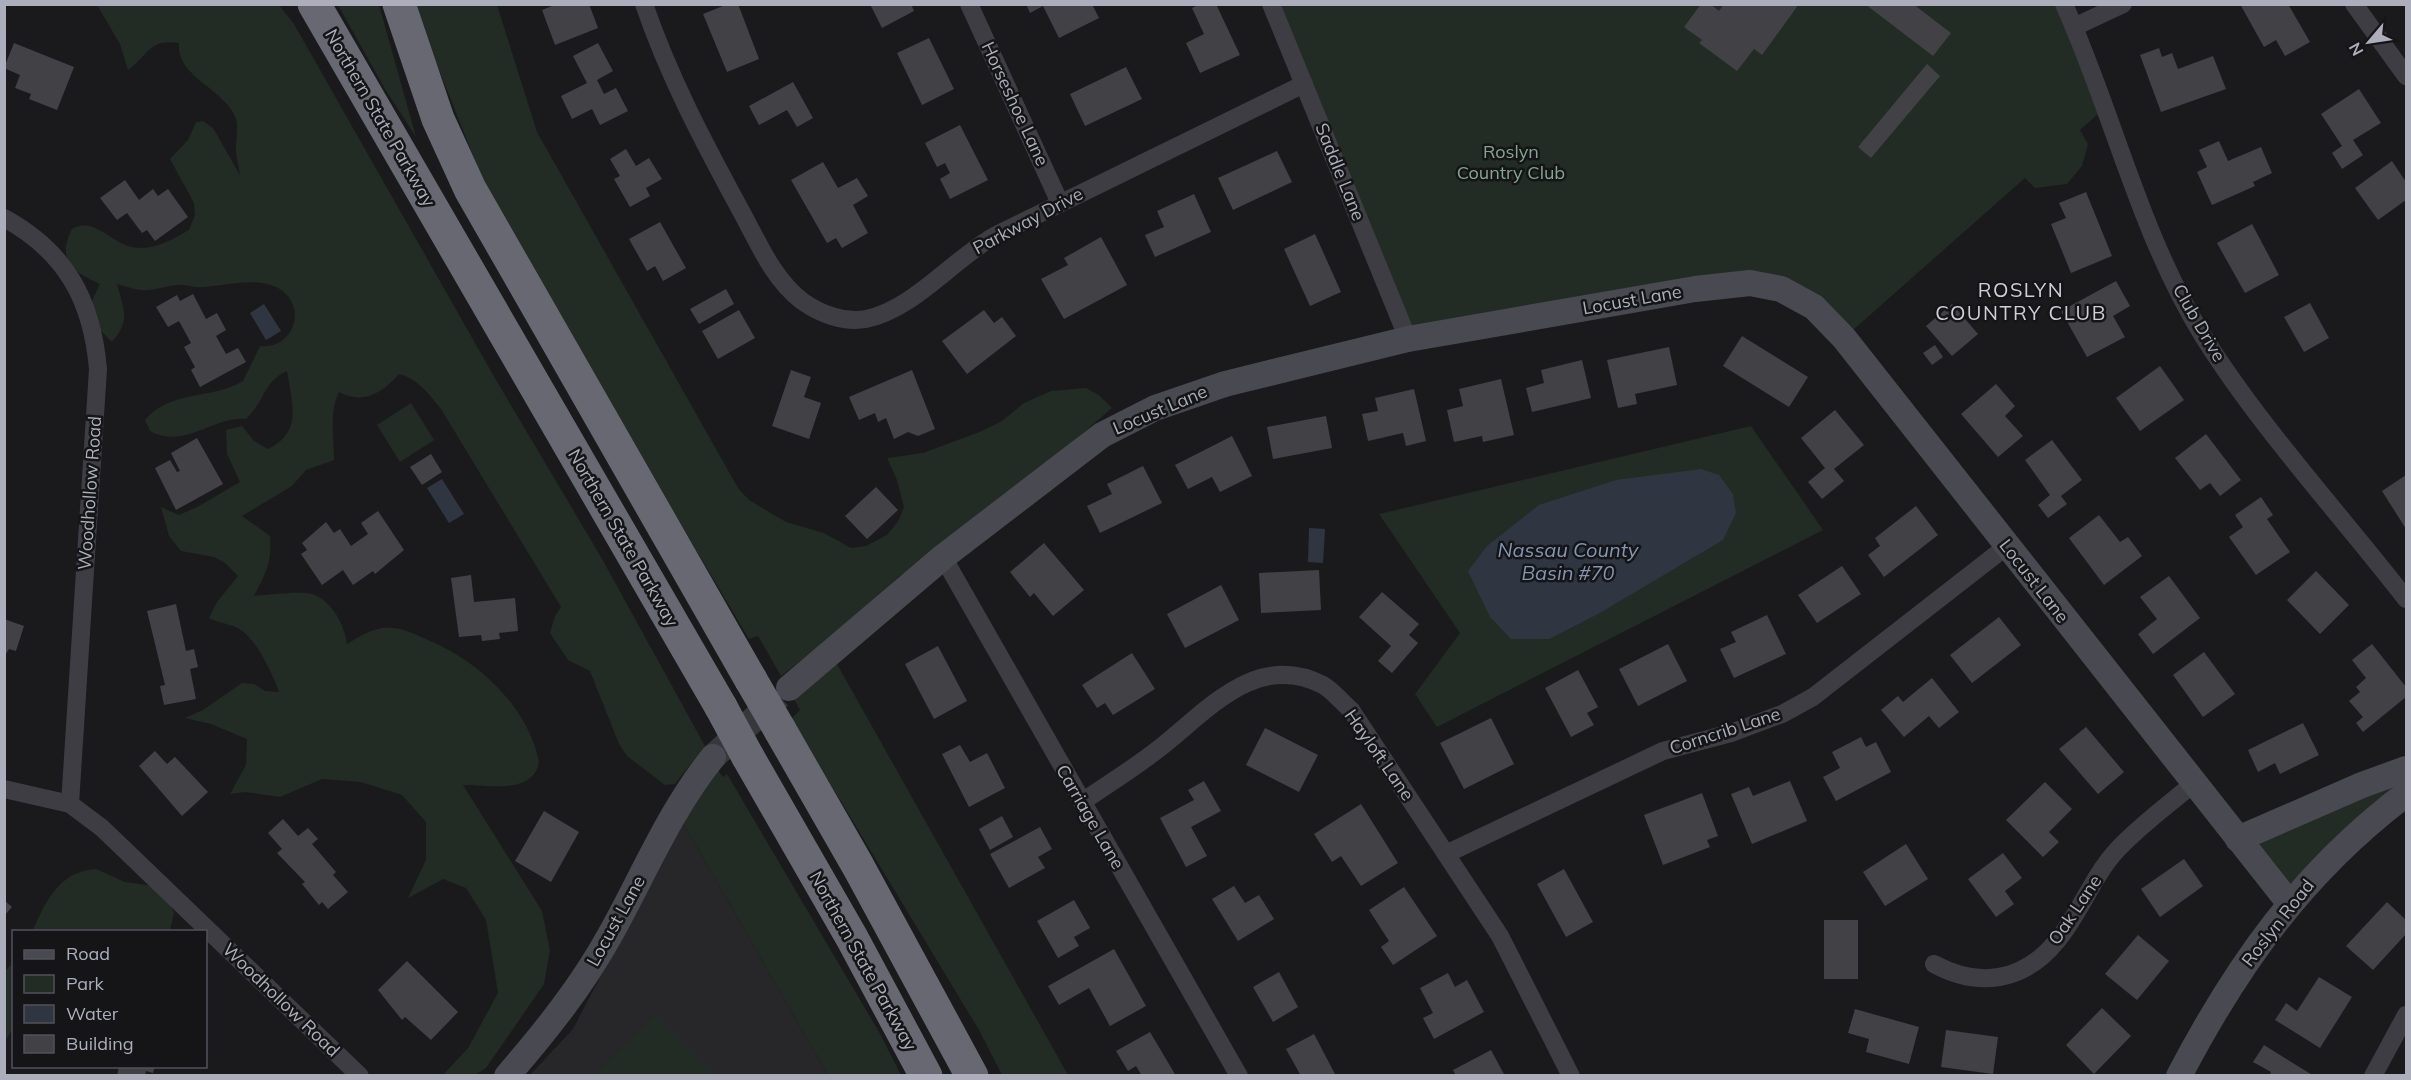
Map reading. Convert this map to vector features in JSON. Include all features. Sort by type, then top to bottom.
[{"type":"highway","name":"Northern State Parkway","points":[[315,4],[721,707],[858,948],[926,1076]]},
{"type":"highway","points":[[399,4],[438,119],[470,189],[864,876],[972,1076]]},
{"type":"street","name":"Parkway Drive","points":[[644,4],[689,117],[773,270],[801,300],[828,315],[865,319],[889,312],[976,247],[1060,203],[1304,84]]},
{"type":"street","name":"Horseshoe Lane","points":[[969,4],[1060,203]]},
{"type":"street","name":"Saddle Lane","points":[[1271,4],[1408,339]]},
{"type":"street","name":"Club Drive","points":[[2064,4],[2155,237],[2203,336],[2240,390],[2405,594]]},
{"type":"street","points":[[2074,27],[2123,4]]},
{"type":"street","points":[[2354,4],[2406,76]]},
{"type":"street","name":"Woodhollow Road","points":[[4,218],[25,229],[57,259],[70,275],[85,302],[95,339],[98,369],[70,804]]},
{"type":"street","name":"Locust Lane","points":[[789,688],[943,557],[1102,435],[1155,408],[1225,384],[1408,339],[1695,289],[1750,283],[1781,290],[1814,307],[1844,338],[2193,784],[2290,904]]},
{"type":"street","name":"Corncrib Lane","points":[[1446,854],[1663,751],[1731,733],[1782,714],[1803,703],[1844,676],[2007,546]]},
{"type":"street","name":"Carriage Lane","points":[[943,557],[1239,1076]]},
{"type":"street","name":"Hayloft Lane","points":[[1082,802],[1153,754],[1234,688],[1265,675],[1293,674],[1325,686],[1351,710],[1500,936],[1571,1076]]},
{"type":"street","name":"Locust Lane","points":[[507,1076],[553,1020],[590,969],[681,804],[713,757]]},
{"type":"street","points":[[2238,839],[2362,785],[2406,769]]},
{"type":"street","name":"Oak Lane","points":[[1934,964],[1953,974],[1989,980],[2013,975],[2037,962],[2057,941],[2095,880],[2117,850],[2193,784]]},
{"type":"street","name":"Woodhollow Road","points":[[4,789],[70,804],[134,856],[360,1076]]},
{"type":"street","name":"Roslyn Road","points":[[2180,1076],[2208,1020],[2259,942],[2322,868],[2406,794]]},
{"type":"street","points":[[2373,1076],[2406,1015]]},
{"type":"shaded area","points":[[682,821],[828,1075],[529,1076],[573,1029]]},
{"type":"green space","points":[[97,5],[279,5],[294,24],[496,380],[601,557],[705,746],[675,784],[665,785],[627,756],[619,744],[590,671],[568,660],[550,633],[555,616],[561,607],[441,409],[423,388],[406,376],[399,374],[386,387],[364,397],[348,396],[339,392],[333,417],[334,460],[306,470],[292,486],[242,516],[270,536],[267,568],[254,596],[295,593],[315,595],[333,609],[344,630],[347,644],[374,630],[393,628],[411,632],[445,648],[494,683],[519,714],[529,732],[539,763],[530,778],[512,785],[463,785],[542,911],[550,950],[544,984],[486,1068],[475,1075],[443,1075],[468,1048],[498,993],[486,920],[466,888],[443,879],[408,898],[426,860],[426,822],[402,795],[361,782],[322,779],[280,797],[245,792],[230,794],[246,765],[247,739],[211,724],[185,718],[203,710],[242,683],[254,684],[265,691],[279,692],[264,658],[247,635],[238,628],[209,618],[217,602],[238,576],[225,563],[214,557],[181,551],[169,536],[161,507],[179,515],[240,482],[227,454],[226,430],[242,426],[254,441],[268,449],[279,442],[291,425],[292,405],[287,371],[274,380],[246,419],[222,422],[175,437],[163,436],[150,431],[145,420],[155,410],[179,399],[218,391],[243,381],[260,346],[282,341],[289,334],[295,314],[293,304],[287,295],[278,288],[258,282],[205,287],[179,285],[152,290],[117,284],[124,308],[122,327],[112,342],[100,330],[90,305],[100,284],[82,275],[70,264],[67,257],[66,249],[72,229],[88,226],[125,245],[140,248],[162,244],[189,230],[195,215],[194,203],[170,159],[188,140],[196,122],[203,121],[213,128],[240,175],[236,152],[236,119],[222,99],[185,65],[180,55],[179,43],[161,43],[155,46],[128,70],[120,44]]},
{"type":"green space","points":[[338,5],[379,5],[416,137],[385,89]]},
{"type":"green space","points":[[417,5],[497,5],[537,132],[738,488],[749,500],[786,522],[824,533],[851,548],[866,546],[887,535],[899,520],[904,507],[897,480],[887,458],[923,453],[982,431],[1002,421],[1024,403],[1051,391],[1086,388],[1099,395],[1112,408],[1040,470],[997,499],[965,531],[900,576],[825,642],[781,676],[758,636],[749,639],[495,211],[422,27]]},
{"type":"green space","name":"Roslyn Country Club","points":[[1273,5],[2064,5],[2105,108],[2080,130],[2088,144],[2082,166],[2067,184],[2035,188],[2025,178],[1844,338],[1781,289],[1408,339]]},
{"type":"green space","points":[[411,403],[434,440],[400,462],[377,425]]},
{"type":"green space","points":[[1751,426],[1823,530],[1437,727],[1415,694],[1460,633],[1379,514]]},
{"type":"green space","points":[[837,664],[1068,1075],[1002,1075],[979,1030],[791,719],[800,710],[794,699]]},
{"type":"green space","points":[[2406,769],[2406,795],[2290,904],[2238,839]]},
{"type":"green space","points":[[718,770],[723,777],[727,774],[879,1032],[901,1075],[828,1075],[682,821]]},
{"type":"green space","points":[[96,869],[125,882],[154,886],[165,896],[174,912],[170,930],[33,930],[55,890],[72,875]]},
{"type":"green space","points":[[12,964],[12,1030],[5,1042],[5,971]]},
{"type":"green space","points":[[655,1017],[713,1075],[595,1075]]},
{"type":"water","points":[[264,304],[281,331],[266,340],[250,313]]},
{"type":"water","name":"Nassau County Basin #70","points":[[1701,469],[1719,475],[1733,494],[1736,513],[1723,540],[1598,614],[1549,639],[1511,639],[1490,617],[1468,571],[1487,546],[1539,505],[1616,480]]},
{"type":"water","points":[[442,479],[464,514],[449,523],[427,488]]},
{"type":"water","points":[[1309,528],[1325,529],[1323,563],[1308,562]]},
{"type":"building","points":[[557,4],[589,4],[598,28],[555,45],[542,10]]},
{"type":"building","points":[[728,4],[738,4],[759,59],[727,72],[703,14]]},
{"type":"building","points":[[870,4],[911,4],[914,11],[882,28]]},
{"type":"building","points":[[1026,4],[1092,4],[1099,18],[1059,38],[1043,6],[1030,13]]},
{"type":"building","points":[[1200,4],[1216,4],[1240,55],[1200,73],[1186,43],[1204,34],[1192,8]]},
{"type":"building","points":[[1701,4],[1710,4],[1719,11],[1724,4],[1799,4],[1762,55],[1754,49],[1737,71],[1699,43],[1702,40],[1684,27]]},
{"type":"building","points":[[1865,4],[1913,4],[1951,33],[1933,56]]},
{"type":"building","points":[[2240,4],[2288,4],[2310,42],[2285,56],[2276,40],[2264,47]]},
{"type":"building","points":[[929,38],[954,89],[922,105],[897,53]]},
{"type":"building","points":[[14,43],[74,67],[57,110],[29,99],[31,94],[15,88],[20,75],[4,68]]},
{"type":"building","points":[[598,43],[613,71],[597,80],[604,94],[616,88],[628,111],[600,125],[592,109],[572,119],[561,96],[587,83],[573,56]]},
{"type":"building","points":[[2159,48],[2162,57],[2172,53],[2178,69],[2213,56],[2226,89],[2161,112],[2140,55]]},
{"type":"building","points":[[1927,64],[1940,76],[1871,158],[1858,147]]},
{"type":"building","points":[[1126,67],[1142,99],[1085,126],[1070,94]]},
{"type":"building","points":[[793,82],[813,118],[797,127],[787,110],[759,125],[749,106]]},
{"type":"building","points":[[2359,89],[2381,123],[2353,140],[2363,155],[2342,169],[2332,153],[2342,146],[2321,114]]},
{"type":"building","points":[[960,125],[988,180],[950,199],[940,179],[950,173],[945,163],[937,167],[925,143]]},
{"type":"building","points":[[2219,141],[2228,161],[2261,147],[2272,173],[2253,182],[2255,186],[2212,205],[2197,172],[2207,167],[2199,150]]},
{"type":"building","points":[[626,149],[636,166],[649,158],[662,179],[646,188],[650,196],[630,207],[614,179],[620,176],[610,159]]},
{"type":"building","points":[[1277,151],[1292,182],[1233,210],[1218,178]]},
{"type":"building","points":[[2392,161],[2406,182],[2406,200],[2378,220],[2355,188]]},
{"type":"building","points":[[823,162],[838,188],[857,178],[868,196],[853,205],[868,233],[842,248],[836,238],[827,243],[791,180]]},
{"type":"building","points":[[125,180],[139,200],[153,189],[158,196],[168,189],[188,217],[155,241],[147,230],[142,233],[127,213],[117,220],[100,198]]},
{"type":"building","points":[[2086,192],[2112,256],[2071,273],[2051,224],[2066,218],[2059,203]]},
{"type":"building","points":[[1194,194],[1211,232],[1155,257],[1145,235],[1164,227],[1157,211]]},
{"type":"building","points":[[660,222],[686,268],[663,281],[655,266],[647,271],[629,239]]},
{"type":"building","points":[[2252,224],[2279,275],[2245,293],[2217,243]]},
{"type":"building","points":[[1315,234],[1341,292],[1310,306],[1284,249]]},
{"type":"building","points":[[1101,237],[1127,285],[1064,319],[1041,279],[1068,265],[1064,258]]},
{"type":"building","points":[[2116,281],[2130,306],[2113,316],[2125,337],[2087,357],[2061,311]]},
{"type":"building","points":[[726,289],[734,304],[699,324],[690,309]]},
{"type":"building","points":[[193,294],[206,319],[217,313],[226,330],[216,336],[226,354],[238,348],[246,362],[200,387],[191,370],[195,367],[184,347],[191,343],[179,321],[168,327],[156,307],[177,295],[180,301]]},
{"type":"building","points":[[2310,303],[2329,338],[2304,352],[2284,317]]},
{"type":"building","points":[[1952,304],[1978,334],[1952,356],[1926,326]]},
{"type":"building","points":[[739,310],[755,338],[718,359],[702,331]]},
{"type":"building","points":[[984,310],[994,323],[1002,317],[1016,336],[967,374],[942,341]]},
{"type":"building","points":[[1742,336],[1808,377],[1789,407],[1723,366]]},
{"type":"building","points":[[1935,345],[1943,357],[1932,365],[1923,353]]},
{"type":"building","points":[[1669,347],[1677,385],[1635,394],[1637,404],[1618,408],[1607,360]]},
{"type":"building","points":[[1582,360],[1591,398],[1532,412],[1526,388],[1544,383],[1541,370]]},
{"type":"building","points":[[2160,366],[2184,400],[2140,431],[2116,398]]},
{"type":"building","points":[[791,370],[811,377],[804,397],[821,403],[809,439],[772,426]]},
{"type":"building","points":[[912,370],[935,429],[918,436],[908,432],[894,439],[886,418],[878,422],[875,413],[859,420],[849,397]]},
{"type":"building","points":[[1501,379],[1514,435],[1483,442],[1482,436],[1454,442],[1447,410],[1463,406],[1459,389]]},
{"type":"building","points":[[1996,384],[2015,406],[2005,416],[2023,436],[1998,457],[1961,414]]},
{"type":"building","points":[[1414,389],[1426,441],[1406,446],[1403,433],[1368,441],[1362,414],[1378,411],[1375,398]]},
{"type":"building","points":[[1835,410],[1864,445],[1834,469],[1844,481],[1822,499],[1808,482],[1825,468],[1801,438]]},
{"type":"building","points":[[1326,416],[1332,448],[1273,459],[1267,427]]},
{"type":"building","points":[[2206,434],[2241,480],[2220,496],[2210,483],[2200,490],[2175,458]]},
{"type":"building","points":[[1232,436],[1252,476],[1220,492],[1212,477],[1188,489],[1175,465]]},
{"type":"building","points":[[197,438],[223,484],[176,510],[155,468],[170,460],[177,472],[180,471],[171,453]]},
{"type":"building","points":[[2052,440],[2082,480],[2061,496],[2067,504],[2048,518],[2038,505],[2050,495],[2025,460]]},
{"type":"building","points":[[431,454],[442,472],[422,485],[410,467]]},
{"type":"building","points":[[1143,466],[1162,503],[1100,533],[1087,506],[1112,494],[1107,484]]},
{"type":"building","points":[[2406,475],[2406,529],[2382,491]]},
{"type":"building","points":[[876,487],[898,510],[867,539],[845,516]]},
{"type":"building","points":[[2261,497],[2273,515],[2267,519],[2290,552],[2256,575],[2229,537],[2243,527],[2235,515]]},
{"type":"building","points":[[1916,506],[1938,535],[1884,577],[1868,555],[1880,546],[1875,538]]},
{"type":"building","points":[[378,511],[404,550],[375,574],[373,571],[353,585],[343,570],[322,585],[301,554],[307,550],[302,543],[326,522],[334,533],[340,529],[351,546],[368,534],[361,523]]},
{"type":"building","points":[[2099,515],[2120,542],[2128,537],[2142,556],[2104,585],[2069,538]]},
{"type":"building","points":[[1044,543],[1084,590],[1053,616],[1034,593],[1030,597],[1010,572]]},
{"type":"building","points":[[1842,566],[1861,594],[1817,623],[1798,595]]},
{"type":"building","points":[[1319,570],[1321,610],[1261,613],[1259,573]]},
{"type":"building","points":[[2316,571],[2349,605],[2320,634],[2287,600]]},
{"type":"building","points":[[471,575],[474,602],[515,598],[518,631],[499,633],[500,639],[482,641],[481,635],[459,637],[451,578]]},
{"type":"building","points":[[2169,576],[2200,618],[2153,654],[2138,634],[2157,619],[2140,597]]},
{"type":"building","points":[[1221,585],[1239,620],[1185,648],[1167,614]]},
{"type":"building","points":[[1382,592],[1419,624],[1409,635],[1418,643],[1392,673],[1378,661],[1391,646],[1359,617]]},
{"type":"building","points":[[176,604],[186,651],[194,649],[198,667],[190,669],[196,699],[164,705],[160,686],[165,685],[147,611]]},
{"type":"building","points":[[1767,615],[1786,654],[1734,678],[1720,649],[1736,642],[1731,632]]},
{"type":"building","points":[[1999,617],[2021,645],[1972,683],[1950,655]]},
{"type":"building","points":[[4,619],[24,626],[16,651],[9,649],[4,657]]},
{"type":"building","points":[[1668,644],[1687,681],[1638,706],[1619,669]]},
{"type":"building","points":[[2372,644],[2406,687],[2406,697],[2363,732],[2356,723],[2363,717],[2349,701],[2360,692],[2356,687],[2366,678],[2352,660]]},
{"type":"building","points":[[938,646],[967,701],[934,719],[905,664]]},
{"type":"building","points":[[2204,652],[2235,694],[2203,717],[2173,675]]},
{"type":"building","points":[[1132,653],[1155,689],[1113,715],[1105,703],[1097,708],[1082,685]]},
{"type":"building","points":[[1578,670],[1598,707],[1587,713],[1594,725],[1571,737],[1545,688]]},
{"type":"building","points":[[1932,678],[1959,712],[1939,728],[1929,716],[1904,737],[1881,710],[1898,696],[1903,702]]},
{"type":"building","points":[[1491,718],[1514,764],[1464,789],[1440,743]]},
{"type":"building","points":[[2303,723],[2319,755],[2280,774],[2275,763],[2258,772],[2248,750]]},
{"type":"building","points":[[2086,727],[2124,772],[2098,794],[2059,749]]},
{"type":"building","points":[[1265,728],[1318,755],[1299,792],[1246,765]]},
{"type":"building","points":[[1861,737],[1866,747],[1876,742],[1891,772],[1836,801],[1823,777],[1840,768],[1832,752]]},
{"type":"building","points":[[960,745],[970,762],[987,753],[1005,788],[969,807],[942,754]]},
{"type":"building","points":[[155,751],[167,764],[175,757],[208,792],[182,816],[139,766]]},
{"type":"building","points":[[1204,781],[1221,811],[1191,827],[1207,856],[1186,867],[1160,818],[1194,800],[1188,790]]},
{"type":"building","points":[[1790,781],[1807,821],[1752,844],[1731,794],[1749,787],[1753,796]]},
{"type":"building","points":[[2045,782],[2072,809],[2049,832],[2059,842],[2043,857],[2006,820]]},
{"type":"building","points":[[1702,793],[1718,836],[1707,840],[1710,847],[1663,865],[1644,815]]},
{"type":"building","points":[[1361,804],[1398,863],[1361,886],[1341,856],[1332,862],[1314,834]]},
{"type":"building","points":[[544,811],[579,832],[551,882],[515,861]]},
{"type":"building","points":[[1002,816],[1013,837],[990,850],[979,829]]},
{"type":"building","points":[[283,819],[298,836],[308,828],[318,839],[312,844],[336,872],[333,875],[348,892],[328,909],[322,902],[319,905],[302,884],[305,882],[277,853],[282,849],[268,833]]},
{"type":"building","points":[[1040,827],[1052,849],[1038,857],[1045,868],[1009,888],[990,854]]},
{"type":"building","points":[[1906,844],[1928,879],[1885,906],[1863,872]]},
{"type":"building","points":[[2003,853],[2022,878],[2005,891],[2014,904],[1996,917],[1968,879]]},
{"type":"building","points":[[2184,859],[2203,886],[2160,917],[2141,889]]},
{"type":"building","points":[[1564,869],[1593,922],[1566,937],[1537,884]]},
{"type":"building","points":[[1234,886],[1245,903],[1259,895],[1274,919],[1238,941],[1212,899]]},
{"type":"building","points":[[1404,887],[1437,936],[1393,965],[1381,947],[1389,941],[1369,910]]},
{"type":"building","points":[[4,900],[12,907],[4,916]]},
{"type":"building","points":[[1074,900],[1090,928],[1074,937],[1079,946],[1058,958],[1037,921]]},
{"type":"building","points":[[2387,902],[2406,920],[2406,934],[2373,970],[2346,946]]},
{"type":"building","points":[[1824,920],[1858,920],[1858,979],[1824,979]]},
{"type":"building","points":[[2138,935],[2169,961],[2137,1000],[2105,974]]},
{"type":"building","points":[[1114,949],[1146,1006],[1110,1026],[1089,988],[1059,1005],[1048,986]]},
{"type":"building","points":[[407,961],[458,1012],[431,1040],[405,1017],[402,1020],[378,990]]},
{"type":"building","points":[[1279,972],[1298,1007],[1273,1022],[1253,987]]},
{"type":"building","points":[[1448,973],[1455,987],[1467,980],[1484,1012],[1434,1039],[1423,1018],[1433,1013],[1420,988]]},
{"type":"building","points":[[2319,977],[2352,997],[2320,1048],[2275,1020],[2286,1003],[2297,1011]]},
{"type":"building","points":[[2102,1008],[2131,1036],[2094,1074],[2066,1045]]},
{"type":"building","points":[[1855,1009],[1919,1027],[1909,1064],[1866,1052],[1869,1039],[1848,1033]]},
{"type":"building","points":[[1946,1030],[1998,1037],[1993,1074],[1941,1067]]},
{"type":"building","points":[[1150,1032],[1176,1076],[1142,1076],[1136,1066],[1128,1071],[1116,1051]]},
{"type":"building","points":[[1314,1034],[1336,1076],[1301,1076],[1286,1049]]},
{"type":"building","points":[[2264,1045],[2314,1076],[2269,1076],[2271,1072],[2253,1062]]},
{"type":"building","points":[[1491,1050],[1505,1076],[1456,1076],[1453,1070]]},
{"type":"building","points":[[119,1068],[154,1068],[153,1073],[146,1071],[145,1076],[117,1076]]},
{"type":"tunnel","points":[[713,757],[779,696]]},
{"type":"district","name":"ROSLYN COUNTRY CLUB","points":[[2021,302]]}]
